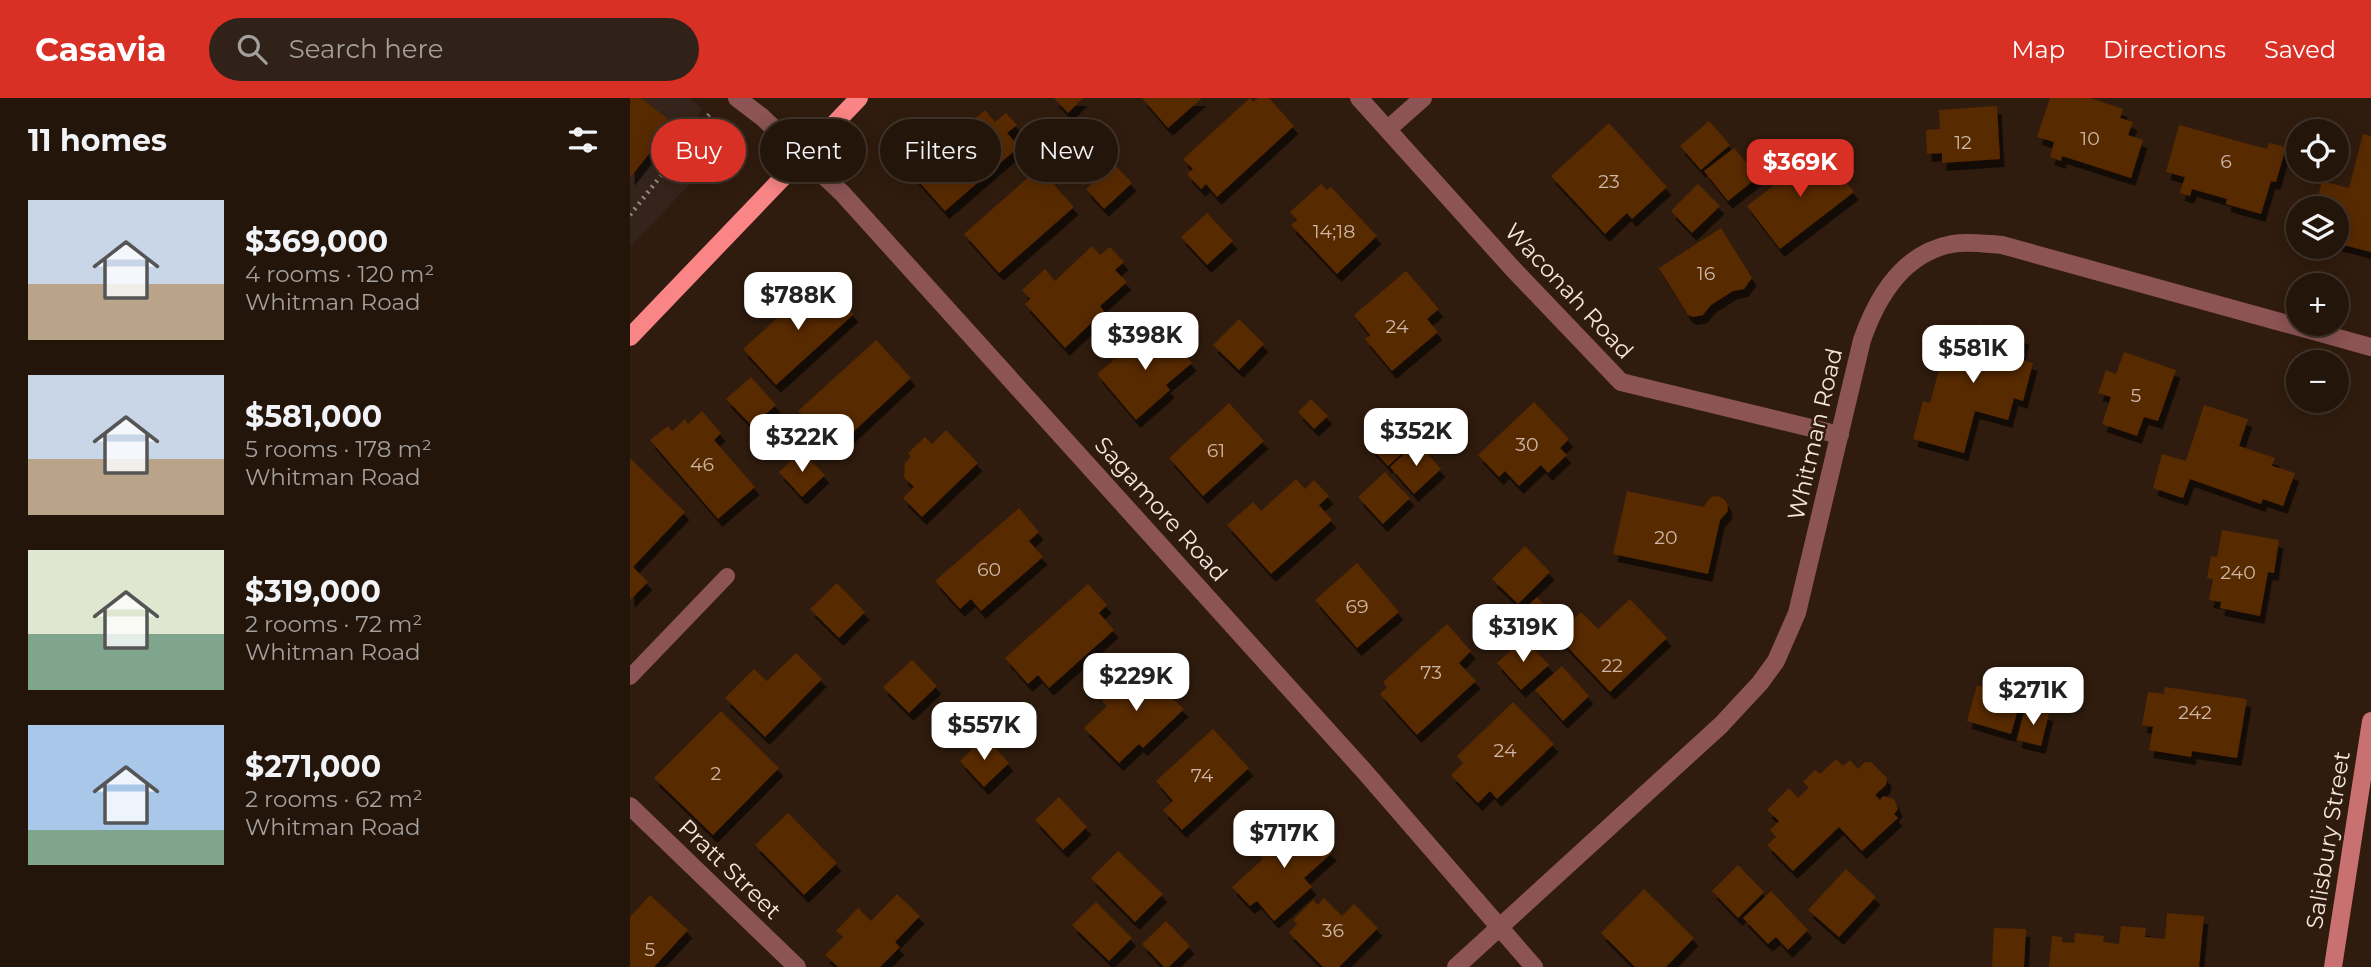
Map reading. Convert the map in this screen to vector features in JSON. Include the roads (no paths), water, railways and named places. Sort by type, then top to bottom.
[{"type":"main road","points":[[839,119],[859,98]]},
{"type":"main road","points":[[630,337],[778,182]]},
{"type":"main road","name":"Salisbury Street","points":[[2333,967],[2371,721]]},
{"type":"street","name":"Sagamore Road","points":[[737,98],[761,119]]},
{"type":"street","name":"Waconah Road","points":[[1359,98],[1513,269],[1621,382],[1840,435]]},
{"type":"street","points":[[1388,129],[1423,98]]},
{"type":"street","name":"Sagamore Road","points":[[830,182],[1365,772],[1534,967]]},
{"type":"street","name":"Whitman Road","points":[[1456,967],[1721,725],[1768,672],[1797,613],[1862,340],[1878,302],[1901,271],[1924,255],[1951,244],[2002,245],[2371,347]]},
{"type":"street","name":"Pratt Street","points":[[630,806],[797,967]]},
{"type":"lane","points":[[630,677],[727,576]]}]
